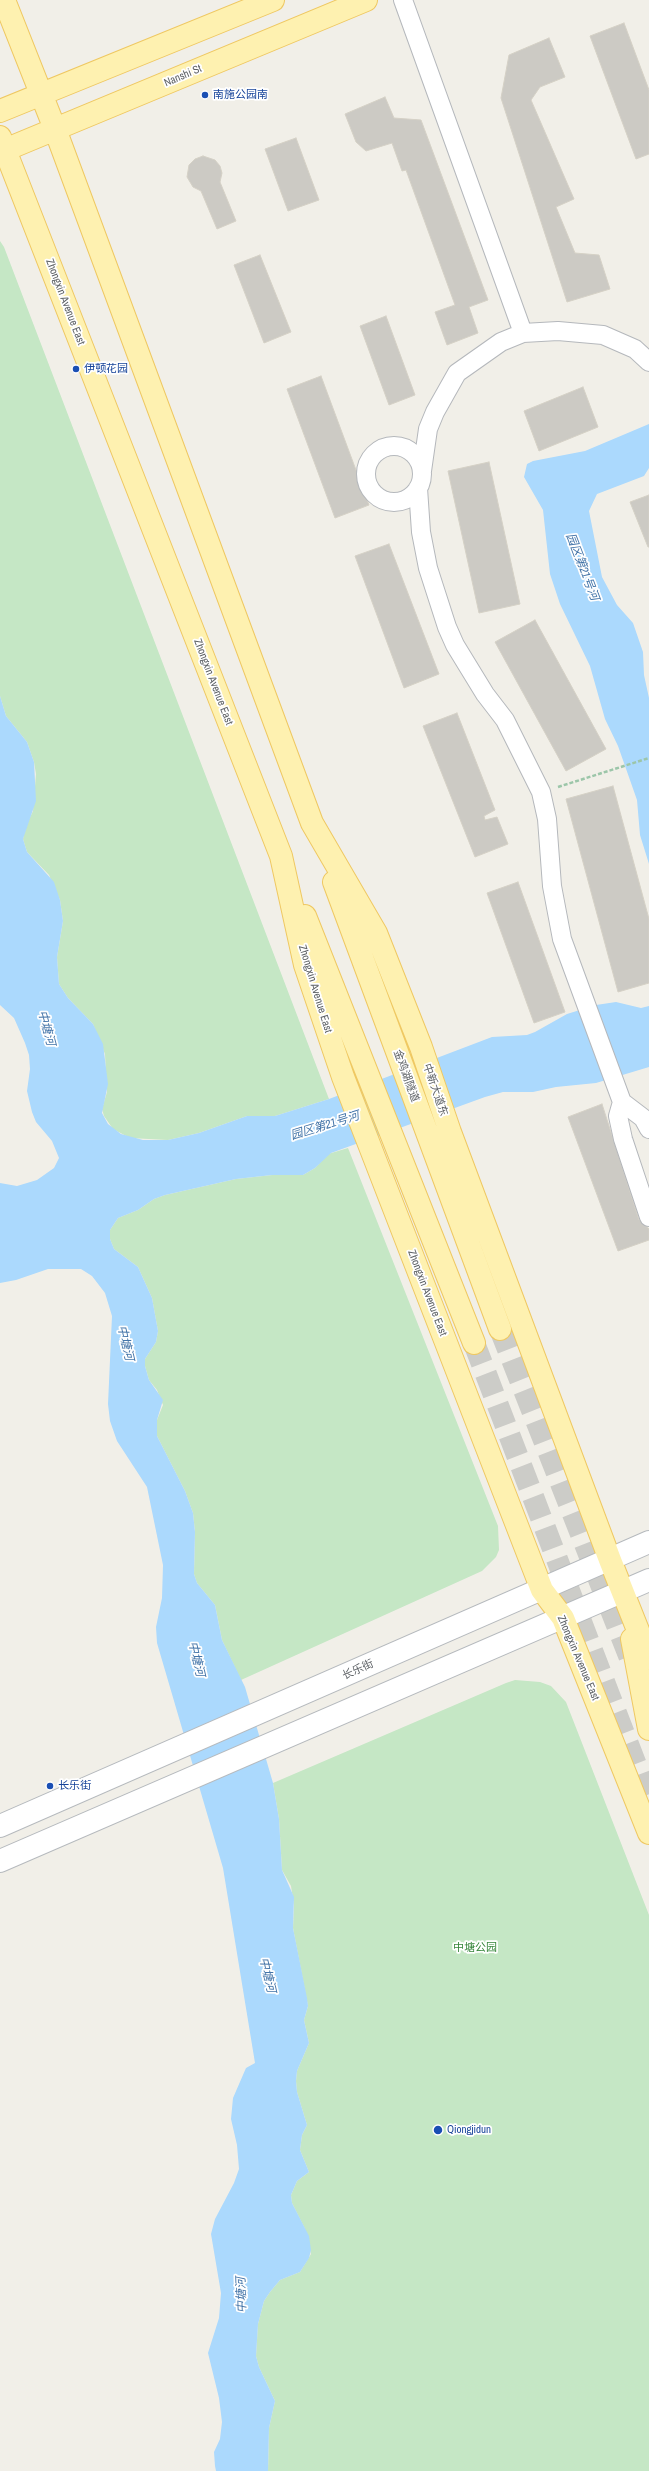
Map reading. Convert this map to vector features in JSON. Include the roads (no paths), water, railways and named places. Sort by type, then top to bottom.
[{"type":"main road","points":[[4,0],[55,129],[312,823]]},
{"type":"main road","points":[[0,111],[41,93],[273,0]]},
{"type":"main road","name":"Nanshi St","points":[[2,147],[55,129],[366,0]]},
{"type":"main road","name":"Zhongxin Avenue East","points":[[2,147],[281,856],[305,965],[343,1077],[542,1590],[563,1618],[649,1833]]},
{"type":"main road","name":"中新大道东","points":[[312,823],[376,933],[421,1047],[450,1132],[610,1560]]},
{"type":"main road","name":"金鸡湖隧道","points":[[312,823],[500,1329]]},
{"type":"main road","points":[[281,856],[474,1343]]},
{"type":"main road","name":"长乐街","points":[[0,1826],[649,1542]]},
{"type":"main road","points":[[610,1560],[649,1658]]},
{"type":"main road","points":[[0,1861],[623,1593],[649,1580]]},
{"type":"main road","points":[[623,1593],[649,1729]]},
{"type":"street","points":[[403,0],[523,333]]},
{"type":"street","points":[[649,362],[634,349],[603,335],[558,331],[523,333],[500,342],[457,373],[435,412],[428,429],[420,479],[421,532],[428,568],[447,626],[455,645],[486,694],[505,720],[541,792],[547,820],[552,886],[562,939],[619,1094],[618,1116],[623,1139],[649,1217]]},
{"type":"street","points":[[619,1094],[643,1118],[649,1129]]},
{"type":"water","name":"园区第21号河","points":[[649,424],[649,468],[644,476],[597,494],[589,511],[602,577],[617,605],[633,623],[643,652],[644,675],[649,698],[649,864],[640,835],[637,800],[618,746],[605,719],[590,666],[560,604],[550,574],[543,510],[524,477],[527,464],[533,461],[585,451]]},
{"type":"water","points":[[0,696],[6,716],[27,742],[34,762],[36,801],[23,839],[27,852],[54,882],[60,900],[63,921],[57,957],[59,984],[68,998],[93,1024],[103,1044],[108,1084],[102,1113],[108,1124],[121,1134],[143,1140],[168,1140],[199,1133],[247,1116],[275,1116],[329,1099],[492,1037],[527,1035],[567,1014],[596,1005],[616,1002],[641,1008],[649,1006],[649,1067],[596,1083],[556,1087],[533,1092],[503,1092],[485,1097],[331,1153],[315,1168],[303,1175],[272,1175],[236,1179],[165,1195],[154,1199],[138,1210],[118,1218],[110,1230],[110,1239],[114,1249],[138,1267],[152,1298],[158,1331],[156,1342],[145,1359],[145,1366],[149,1380],[163,1400],[157,1420],[157,1436],[185,1491],[193,1513],[195,1532],[194,1574],[197,1583],[215,1605],[222,1640],[245,1687],[273,1783],[279,1819],[282,1870],[294,1897],[293,1928],[307,1998],[308,2006],[304,2020],[309,2043],[297,2071],[296,2081],[297,2092],[307,2125],[302,2135],[300,2150],[309,2172],[297,2181],[291,2195],[292,2203],[309,2236],[311,2250],[309,2258],[300,2272],[280,2280],[270,2292],[264,2301],[258,2324],[256,2356],[259,2367],[275,2401],[269,2428],[268,2471],[216,2471],[215,2466],[214,2452],[220,2439],[222,2422],[219,2398],[208,2353],[219,2318],[221,2293],[211,2234],[215,2219],[234,2183],[239,2169],[237,2145],[231,2119],[233,2098],[246,2068],[255,2063],[223,1868],[157,1643],[156,1627],[162,1598],[163,1565],[147,1487],[117,1441],[110,1421],[108,1404],[112,1316],[105,1293],[92,1276],[81,1269],[48,1269],[16,1280],[0,1283],[0,1183],[17,1186],[37,1180],[54,1168],[59,1158],[52,1141],[36,1122],[32,1112],[27,1091],[30,1069],[29,1055],[25,1043],[14,1018],[0,1005]]},
{"type":"tunnel","points":[[500,1329],[632,1663]]},
{"type":"tunnel","points":[[474,1343],[649,1799]]},
{"type":"place","name":"南施公园南","points":[[205,95]]},
{"type":"place","name":"伊顿花园","points":[[76,369]]},
{"type":"place","name":"长乐街","points":[[50,1786]]},
{"type":"place","name":"Qiongjidun","points":[[438,2130]]},
{"type":"water label","name":"中塘河","points":[[46,1028]]},
{"type":"water label","name":"中塘河","points":[[125,1343]]},
{"type":"water label","name":"中塘河","points":[[196,1659]]},
{"type":"water label","name":"中塘河","points":[[267,1975]]},
{"type":"water label","name":"中塘河","points":[[242,2295]]},
{"type":"park label","name":"中塘公园","points":[[475,1948]]}]
